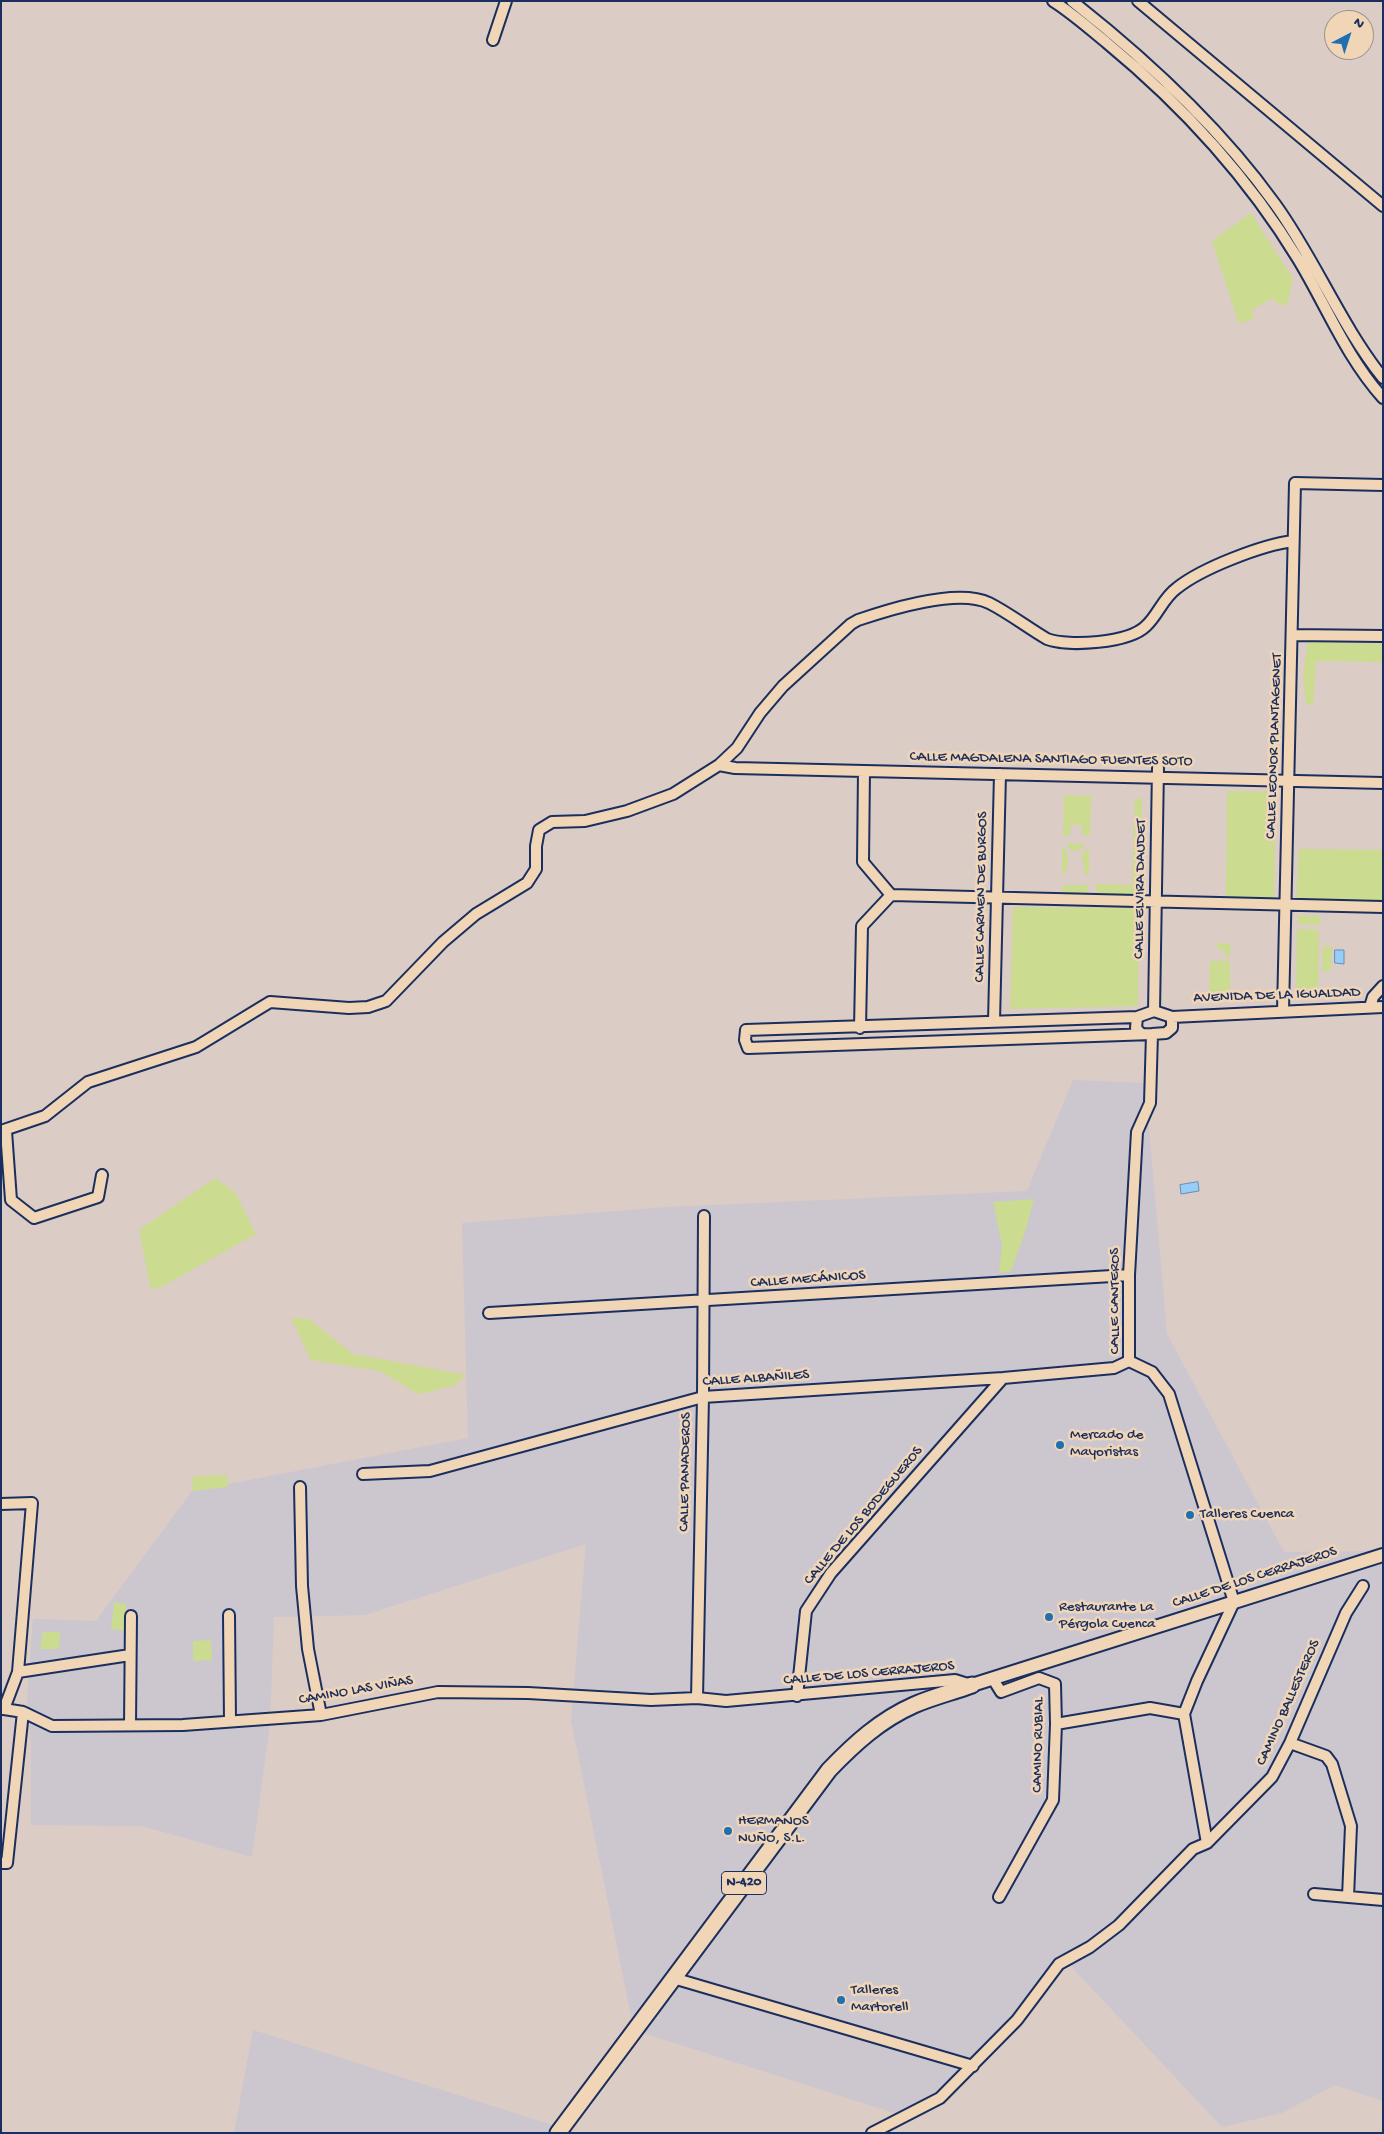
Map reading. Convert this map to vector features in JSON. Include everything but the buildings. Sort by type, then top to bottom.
[{"type":"highway","name":"N-420","points":[[558,2133],[818,1784],[855,1743],[880,1724],[914,1705],[972,1686]]},
{"type":"main road","name":"CALLE DE LOS CERRAJEROS","points":[[972,1686],[1383,1555]]},
{"type":"street","points":[[493,40],[506,1]]},
{"type":"street","points":[[1053,1],[1154,84],[1193,124],[1236,173],[1281,233],[1310,280],[1356,363],[1383,398]]},
{"type":"street","points":[[1072,1],[1159,75],[1231,149],[1276,204],[1310,256],[1366,356],[1383,378]]},
{"type":"street","points":[[1138,1],[1383,206]]},
{"type":"street","name":"CALLE LEONOR PLANTAGENET","points":[[1284,1011],[1295,483],[1383,485]]},
{"type":"street","points":[[102,1175],[98,1197],[34,1218],[11,1200],[4,1131],[45,1116],[88,1082],[196,1047],[270,1002],[349,1008],[368,1006],[386,1001],[442,942],[476,914],[527,883],[536,869],[536,846],[539,830],[552,822],[586,821],[627,811],[674,794],[718,765],[737,748],[760,713],[783,686],[851,624],[858,620],[945,598],[969,597],[989,603],[1047,640],[1058,643],[1079,643],[1130,636],[1147,625],[1168,596],[1187,581],[1233,559],[1275,544],[1293,541]]},
{"type":"street","points":[[1292,635],[1383,636]]},
{"type":"street","name":"CALLE MAGDALENA SANTIAGO FUENTES SOTO","points":[[718,765],[735,768],[1000,774],[1158,773],[1289,781],[1383,783]]},
{"type":"street","points":[[864,771],[863,862],[891,895],[1383,907]]},
{"type":"street","name":"CALLE ELVIRA DAUDET","points":[[1154,1012],[1158,773]]},
{"type":"street","name":"CALLE CARMEN DE BURGOS","points":[[994,1021],[1000,774]]},
{"type":"street","points":[[860,1028],[862,926],[891,895]]},
{"type":"street","points":[[1370,1008],[1374,997],[1383,986]]},
{"type":"street","name":"AVENIDA DE LA IGUALDAD","points":[[1154,1012],[1172,1017],[1383,1007]]},
{"type":"street","points":[[1154,1012],[1137,1017],[994,1021],[860,1028],[746,1030],[744,1040],[748,1048],[1152,1034],[1166,1033],[1172,1028],[1172,1017]]},
{"type":"street","points":[[1137,1017],[1136,1028],[1141,1034]]},
{"type":"street","name":"CALLE CANTEROS","points":[[1152,1034],[1150,1103],[1137,1132],[1129,1275],[1129,1361],[1152,1372],[1169,1394],[1234,1602]]},
{"type":"street","name":"CALLE PANADEROS","points":[[696,1698],[703,1397],[704,1216]]},
{"type":"street","name":"CALLE MECÁNICOS","points":[[489,1313],[704,1302],[1129,1275]]},
{"type":"street","name":"CALLE ALBAÑILES","points":[[363,1474],[430,1471],[703,1397],[1003,1378],[1114,1368],[1129,1361]]},
{"type":"street","name":"CALLE DE LOS BODEGUEROS","points":[[796,1696],[806,1611],[832,1573],[1003,1378]]},
{"type":"street","points":[[300,1487],[302,1586],[308,1649],[321,1715]]},
{"type":"street","points":[[1,1504],[32,1502],[18,1672],[3,1709]]},
{"type":"street","name":"CAMINO BALLESTEROS","points":[[872,2133],[940,2098],[1017,2020],[1059,1964],[1090,1947],[1119,1925],[1193,1849],[1207,1843],[1272,1777],[1290,1743],[1346,1613],[1363,1586]]},
{"type":"street","points":[[1207,1843],[1184,1714],[1196,1680],[1234,1602]]},
{"type":"street","points":[[229,1615],[230,1721]]},
{"type":"street","points":[[130,1616],[130,1725]]},
{"type":"street","points":[[18,1672],[130,1655]]},
{"type":"street","name":"CAMINO RUBIAL","points":[[993,1679],[1001,1692],[1039,1678],[1055,1684],[1056,1724],[1053,1800],[999,1897]]},
{"type":"street","name":"CALLE DE LOS CERRAJEROS","points":[[696,1698],[726,1701],[955,1680],[972,1686]]},
{"type":"street","name":"CAMINO LAS VIÑAS","points":[[3,1709],[23,1712],[52,1726],[183,1725],[321,1715],[438,1692],[528,1693],[651,1700],[696,1698]]},
{"type":"street","points":[[1056,1724],[1150,1708],[1184,1714]]},
{"type":"street","points":[[1,1863],[7,1863],[23,1712]]},
{"type":"street","points":[[1290,1743],[1326,1756],[1332,1764],[1351,1826],[1348,1897]]},
{"type":"street","points":[[1314,1894],[1383,1900]]},
{"type":"street","points":[[673,1978],[973,2066]]},
{"type":"shaded area","points":[[1073,1080],[1145,1083],[1167,1334],[1284,1552],[1383,1551],[1383,2101],[1335,2085],[1282,2113],[1222,2127],[1066,1961],[913,2119],[634,2030],[571,1720],[586,1544],[365,1615],[274,1617],[270,1723],[252,1857],[142,1826],[31,1825],[31,1745],[27,1698],[33,1619],[96,1621],[192,1491],[468,1438],[462,1223],[668,1207],[1027,1191]]},
{"type":"shaded area","points":[[253,2030],[577,2133],[234,2133]]},
{"type":"green space","points":[[1251,213],[1293,279],[1287,305],[1279,305],[1273,298],[1252,310],[1254,318],[1239,324],[1212,241]]},
{"type":"green space","points":[[1308,642],[1383,644],[1383,662],[1316,661],[1313,705],[1306,704],[1303,676]]},
{"type":"green space","points":[[1227,791],[1276,792],[1274,898],[1226,897]]},
{"type":"green space","points":[[1064,795],[1091,796],[1090,836],[1082,835],[1082,825],[1071,825],[1070,836],[1063,836]]},
{"type":"green space","points":[[1142,798],[1141,895],[1096,894],[1096,884],[1132,885],[1135,799]]},
{"type":"green space","points":[[1066,844],[1085,844],[1079,851],[1071,850]]},
{"type":"green space","points":[[1064,848],[1068,855],[1068,862],[1062,877],[1062,849]]},
{"type":"green space","points":[[1089,849],[1089,874],[1087,876],[1084,872],[1081,857],[1085,850]]},
{"type":"green space","points":[[1299,849],[1383,850],[1383,902],[1296,901]]},
{"type":"green space","points":[[1062,885],[1088,885],[1088,894],[1062,894]]},
{"type":"green space","points":[[1013,907],[1139,908],[1138,1006],[1010,1009]]},
{"type":"green space","points":[[1298,915],[1320,916],[1320,925],[1298,924]]},
{"type":"green space","points":[[1297,929],[1319,930],[1318,1000],[1296,1000]]},
{"type":"green space","points":[[1215,943],[1231,944],[1229,958],[1225,958],[1225,951],[1220,951]]},
{"type":"green space","points":[[1323,946],[1332,946],[1331,971],[1322,971]]},
{"type":"green space","points":[[1210,961],[1230,961],[1230,995],[1209,995]]},
{"type":"green space","points":[[215,1178],[235,1192],[256,1234],[161,1287],[151,1290],[139,1230]]},
{"type":"green space","points":[[1034,1199],[1011,1271],[999,1273],[1002,1245],[993,1202]]},
{"type":"green space","points":[[291,1318],[309,1319],[353,1354],[466,1375],[453,1386],[418,1394],[380,1371],[311,1360]]},
{"type":"green space","points":[[227,1475],[228,1487],[192,1491],[193,1476]]},
{"type":"green space","points":[[114,1602],[126,1604],[126,1631],[111,1629]]},
{"type":"green space","points":[[43,1632],[60,1632],[59,1649],[40,1649]]},
{"type":"green space","points":[[211,1640],[212,1660],[193,1661],[193,1641]]},
{"type":"water","points":[[1335,950],[1344,950],[1344,964],[1335,963]]},
{"type":"water","points":[[1198,1182],[1199,1191],[1181,1194],[1180,1185]]},
{"type":"place","name":"Mercado de Mayoristas","points":[[1060,1445]]},
{"type":"place","name":"Talleres Cuenca","points":[[1190,1515]]},
{"type":"place","name":"Restaurante La Pérgola Cuenca","points":[[1049,1617]]},
{"type":"place","name":"HERMANOS NUÑO, S.L.","points":[[728,1831]]},
{"type":"place","name":"Talleres Martorell","points":[[841,2000]]}]
